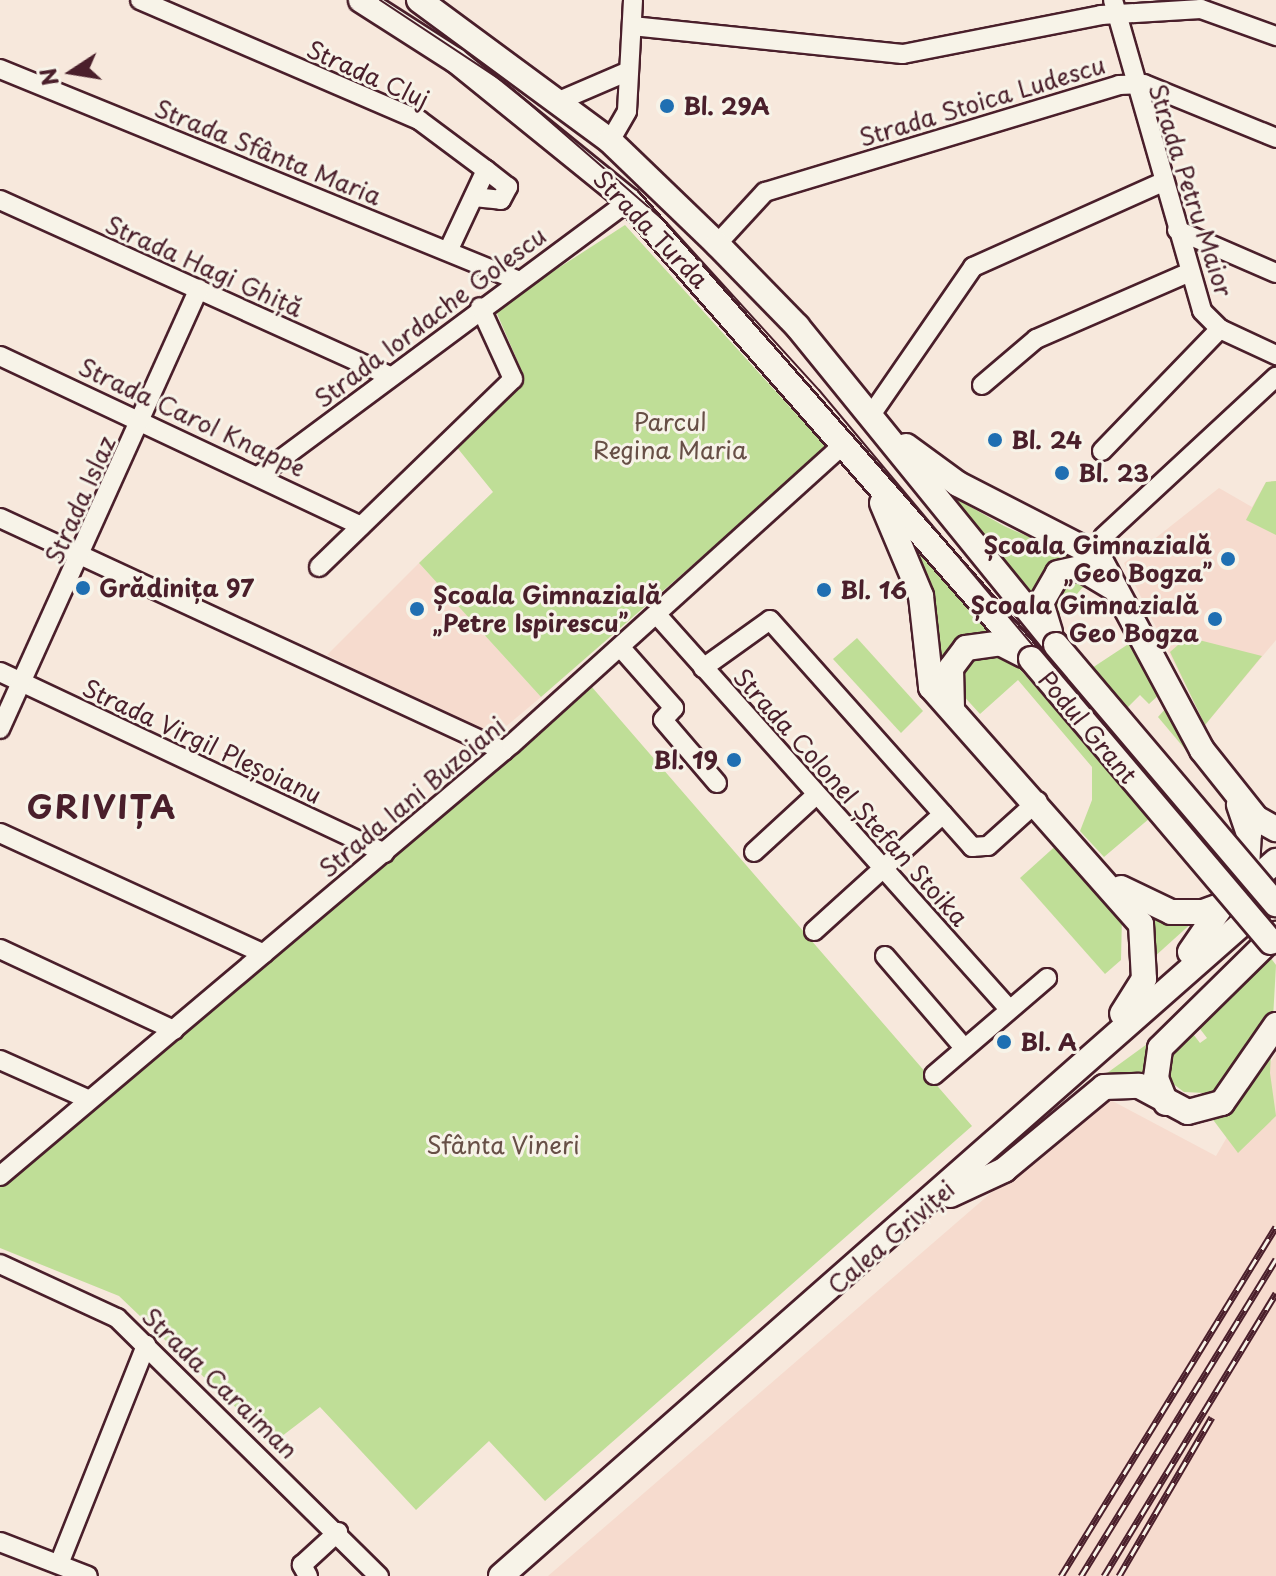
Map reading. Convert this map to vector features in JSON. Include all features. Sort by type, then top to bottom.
[{"type":"main road","name":"Strada Turda","points":[[361,0],[455,60],[629,201],[899,506]]},
{"type":"main road","name":"Strada Turda","points":[[419,0],[610,141],[717,244],[871,415],[924,485]]},
{"type":"main road","points":[[871,415],[958,484],[1090,549],[1125,601],[1187,725],[1235,795],[1276,829]]},
{"type":"main road","points":[[845,443],[902,539],[921,596],[931,687],[1109,881],[1141,924],[1146,965],[1144,979],[1099,1044]]},
{"type":"main road","name":"Podul Grant","points":[[924,485],[1276,904]]},
{"type":"main road","name":"Podul Grant","points":[[899,506],[1275,944]]},
{"type":"main road","points":[[1056,645],[1041,603],[1058,573],[1093,571],[1125,601]]},
{"type":"main road","points":[[952,709],[951,668],[966,648],[1000,643],[1031,659]]},
{"type":"main road","points":[[1228,903],[1251,847],[1235,795]]},
{"type":"main road","points":[[1163,989],[1228,903],[1276,861]]},
{"type":"main road","points":[[1109,881],[1171,912],[1228,903]]},
{"type":"main road","name":"Calea Griviței","points":[[501,1576],[926,1206],[1099,1044],[1276,894]]},
{"type":"main road","points":[[1166,1103],[1156,1078],[1160,1048],[1275,944]]},
{"type":"main road","points":[[926,1206],[1004,1170],[1104,1087],[1139,1086],[1188,1112],[1222,1103],[1267,1049],[1276,1025]]},
{"type":"street","name":"Strada Cluj","points":[[140,0],[419,120],[486,170]]},
{"type":"street","points":[[610,141],[627,111],[633,0]]},
{"type":"street","points":[[632,26],[875,54],[1114,7],[1211,9],[1276,36]]},
{"type":"street","name":"Strada Petru Maior","points":[[1114,7],[1131,83],[1202,311],[1220,329],[1276,355]]},
{"type":"street","name":"Strada Sfânta Maria","points":[[0,69],[517,280]]},
{"type":"street","points":[[559,101],[629,71]]},
{"type":"street","name":"Strada Stoica Ludescu","points":[[717,244],[765,192],[1131,83],[1276,138]]},
{"type":"street","points":[[448,251],[486,170],[508,187],[501,200],[474,197]]},
{"type":"street","points":[[871,415],[973,267],[1163,182]]},
{"type":"street","name":"Strada Hagi Ghiță","points":[[0,200],[389,376]]},
{"type":"street","name":"Strada Iordache Golescu","points":[[261,474],[480,307],[629,201]]},
{"type":"street","points":[[1177,230],[1276,273]]},
{"type":"street","points":[[982,385],[1036,339],[1190,272]]},
{"type":"street","name":"Strada Islaz","points":[[0,729],[144,417],[199,289]]},
{"type":"street","points":[[319,567],[513,379],[480,307]]},
{"type":"street","points":[[1102,451],[1220,329]]},
{"type":"street","name":"Strada Carol Knappe","points":[[0,356],[144,417],[361,526]]},
{"type":"street","points":[[1103,537],[1276,377]]},
{"type":"street","name":"Strada Iani Buzoiani","points":[[1,1174],[504,751],[658,616],[845,443]]},
{"type":"street","points":[[0,518],[504,751]]},
{"type":"street","name":"Strada Colonel Ștefan Stoika","points":[[658,616],[815,796],[1009,1009]]},
{"type":"street","points":[[703,668],[770,620],[943,814],[980,849],[1038,801]]},
{"type":"street","points":[[621,648],[674,708],[663,720],[717,783]]},
{"type":"street","name":"Strada Virgil Pleșoianu","points":[[0,672],[384,853]]},
{"type":"street","points":[[754,852],[815,796]]},
{"type":"street","points":[[814,931],[943,814]]},
{"type":"street","points":[[0,833],[264,954]]},
{"type":"street","points":[[0,949],[174,1030]]},
{"type":"street","points":[[885,956],[964,1048]]},
{"type":"street","points":[[934,1075],[1047,978]]},
{"type":"street","points":[[0,1060],[90,1100]]},
{"type":"street","name":"Strada Caraiman","points":[[0,1264],[89,1303],[146,1345],[379,1576]]},
{"type":"street","points":[[59,1564],[146,1345]]},
{"type":"street","points":[[308,1576],[302,1565],[338,1532]]},
{"type":"street","points":[[0,1542],[88,1576]]},
{"type":"shaded area","name":"Școala Gimnazială Geo Bogza","points":[[1276,481],[1276,640],[1205,725],[1124,563],[1219,488],[1252,507],[1266,482]]},
{"type":"shaded area","name":"Școala Gimnazială „Petre Ispirescu”","points":[[419,563],[541,697],[491,739],[327,655]]},
{"type":"shaded area","points":[[1276,1053],[1276,1576],[548,1576],[1103,1096],[1216,1156]]},
{"type":"green space","name":"Parcul Regina Maria","points":[[625,225],[827,448],[541,697],[419,563],[493,492],[455,445],[524,376],[495,309]]},
{"type":"green space","points":[[1276,481],[1276,535],[1246,520],[1266,482]]},
{"type":"green space","points":[[943,491],[1004,526],[1084,561],[1031,597]]},
{"type":"green space","points":[[903,525],[993,633],[941,680]]},
{"type":"green space","points":[[1069,576],[1100,584],[1082,588],[1055,620],[1051,592]]},
{"type":"green space","points":[[1187,637],[1262,656],[1205,725],[1170,652]]},
{"type":"green space","points":[[857,638],[923,711],[901,733],[833,659]]},
{"type":"green space","points":[[1136,639],[1161,693],[1149,704],[1140,695],[1126,709],[1092,668]]},
{"type":"green space","points":[[976,648],[1011,659],[1150,818],[1104,857],[1080,831],[1092,800],[1092,767],[1018,680],[980,714],[960,692],[956,670]]},
{"type":"green space","name":"Sfânta Vineri","points":[[591,686],[972,1126],[545,1501],[489,1441],[416,1510],[320,1407],[273,1443],[119,1296],[0,1248],[0,1185]]},
{"type":"green space","points":[[1166,708],[1196,757],[1195,761],[1158,717]]},
{"type":"green space","points":[[1060,842],[1122,916],[1121,960],[1105,974],[1020,878]]},
{"type":"green space","points":[[1141,909],[1194,921],[1153,958]]},
{"type":"green space","points":[[1270,957],[1276,965],[1270,1073],[1276,1116],[1238,1153],[1211,1117],[1205,1093],[1184,1092],[1168,1080],[1171,1043],[1190,1030],[1200,1043],[1207,1038],[1197,1025]]},
{"type":"green space","points":[[1165,1031],[1145,1075],[1103,1076]]},
{"type":"tram line","points":[[380,0],[507,84],[666,222],[819,390],[1276,936]]},
{"type":"railway","points":[[1061,1576],[1276,1227]]},
{"type":"railway","points":[[1081,1576],[1276,1259]]},
{"type":"railway","points":[[1104,1576],[1276,1293]]},
{"type":"railway","points":[[1119,1576],[1212,1417]]},
{"type":"place","name":"Bl. 29A","points":[[667,106]]},
{"type":"place","name":"Bl. 24","points":[[995,440]]},
{"type":"place","name":"Bl. 23","points":[[1062,473]]},
{"type":"place","name":"Școala Gimnazială „Geo Bogza”","points":[[1228,559]]},
{"type":"place","name":"Grădinița 97","points":[[83,588]]},
{"type":"place","name":"Bl. 16","points":[[824,590]]},
{"type":"place","name":"Școala Gimnazială „Petre Ispirescu”","points":[[417,609]]},
{"type":"place","name":"Școala Gimnazială Geo Bogza","points":[[1215,619]]},
{"type":"place","name":"Bl. 19","points":[[734,760]]},
{"type":"place","name":"Bl. A","points":[[1004,1042]]},
{"type":"district","name":"GRIVIȚA","points":[[102,806]]}]
